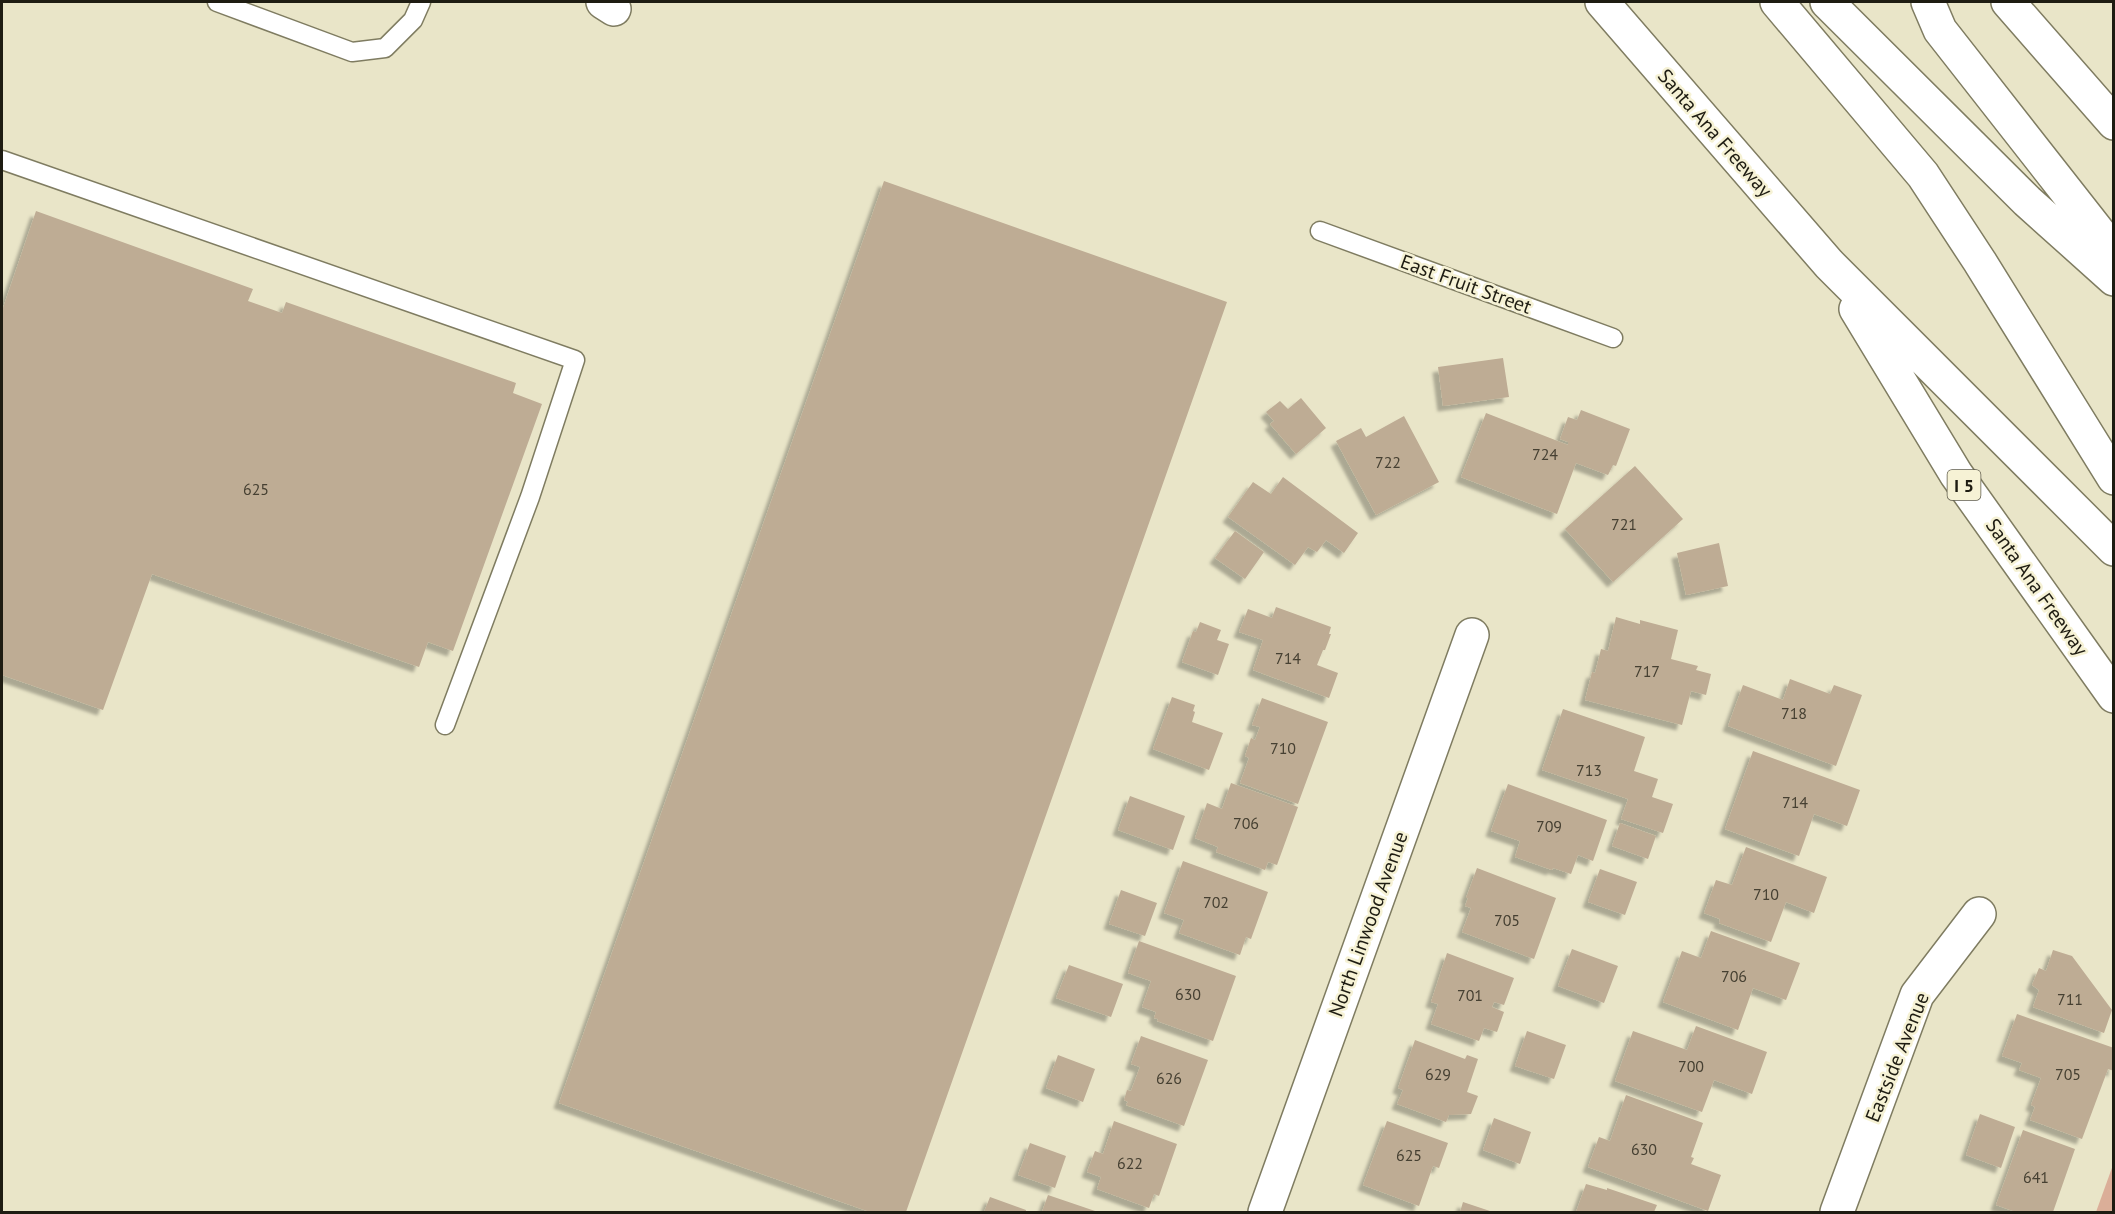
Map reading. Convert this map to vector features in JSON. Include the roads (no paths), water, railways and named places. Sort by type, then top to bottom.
[{"type":"main road","name":"Santa Ana Freeway","points":[[1602,2],[1829,264],[2114,549]]},
{"type":"main road","points":[[1777,2],[1923,175],[2114,478]]},
{"type":"main road","points":[[1827,2],[2027,201],[2114,279]]},
{"type":"main road","points":[[1928,2],[1940,30],[2114,252]]},
{"type":"main road","points":[[2008,2],[2114,123]]},
{"type":"main road","name":"Santa Ana Freeway","points":[[1829,264],[1956,474],[2114,696]]},
{"type":"main road","name":"North Linwood Avenue","points":[[1265,1212],[1472,635]]},
{"type":"main road","name":"Eastside Avenue","points":[[1840,1212],[1917,995],[1979,914]]},
{"type":"lane","points":[[217,2],[352,52],[385,48],[413,20],[421,2]]},
{"type":"lane","points":[[2,160],[575,360],[530,497],[445,725]]},
{"type":"lane","name":"East Fruit Street","points":[[1320,231],[1613,338]]}]
